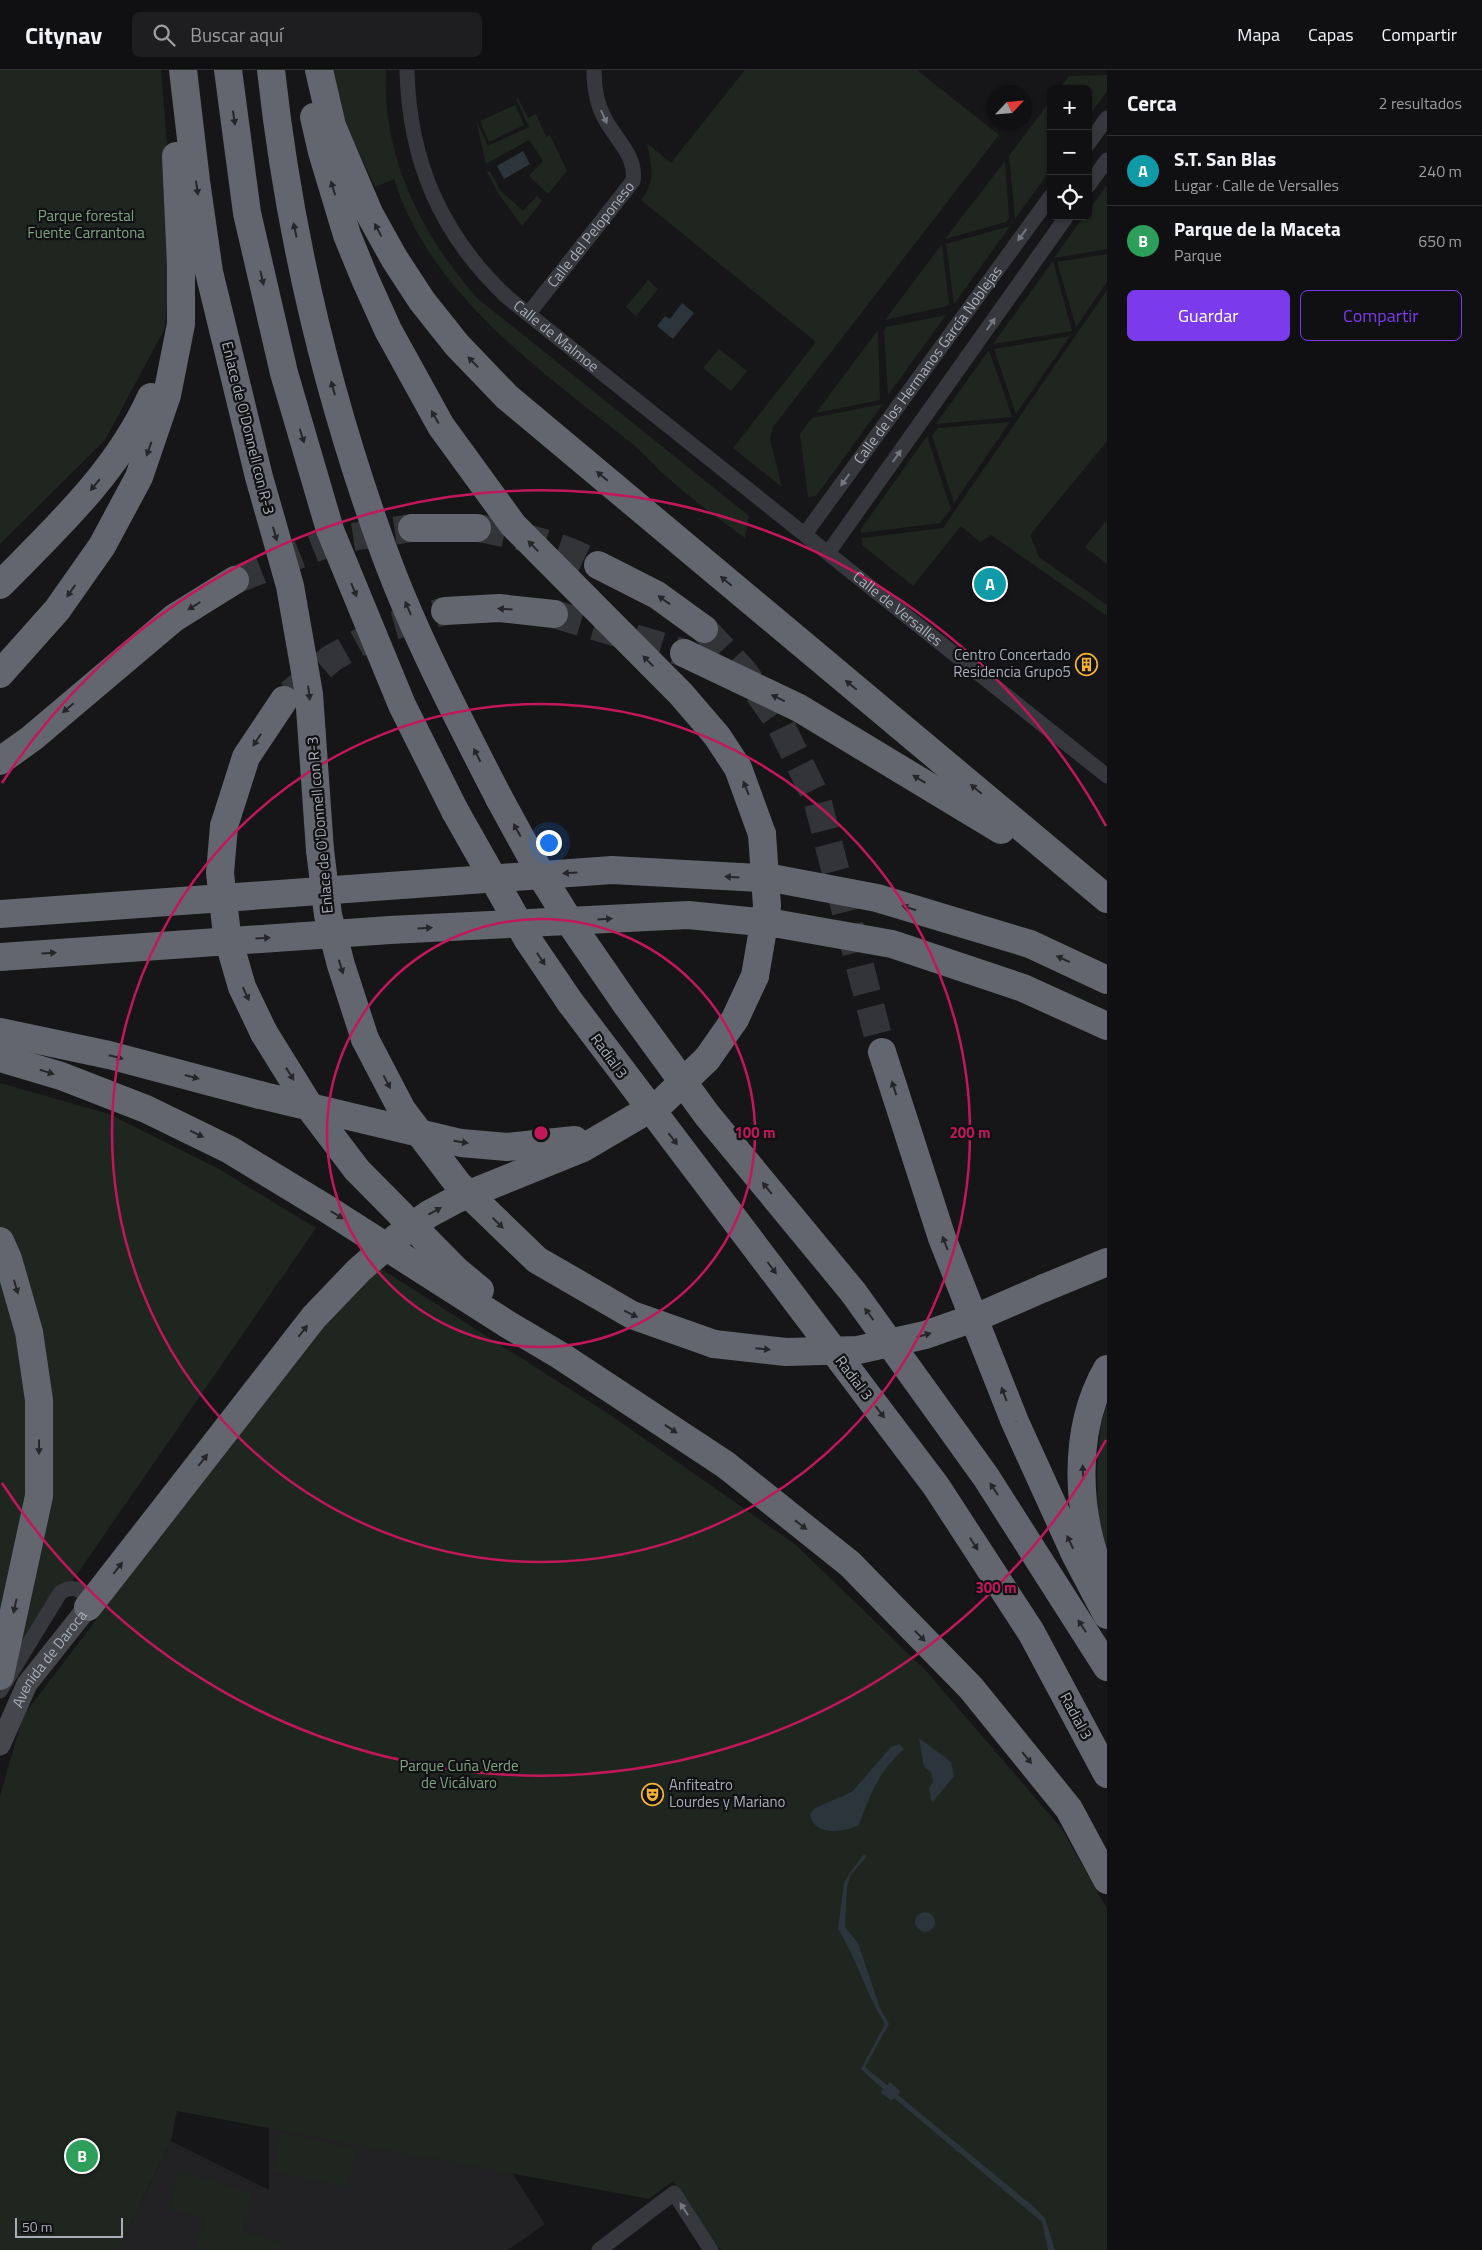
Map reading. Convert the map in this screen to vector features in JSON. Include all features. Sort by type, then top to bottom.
[{"type":"highway","points":[[1,672],[57,610],[102,546],[139,477],[167,395],[181,324],[181,265],[170,70]]},
{"type":"highway","name":"Enlace de O'Donnell con R-3","points":[[183,70],[209,272],[259,477],[290,586],[299,635],[309,694],[320,850],[328,915],[341,966],[365,1039],[402,1110],[458,1184],[537,1260],[632,1315],[714,1344],[786,1352],[858,1350],[925,1335],[982,1315],[1107,1262]]},
{"type":"highway","name":"Radial 3","points":[[228,70],[246,213],[284,373],[330,530],[402,705],[455,810],[528,940],[570,1002],[936,1486],[1032,1632],[1107,1774]]},
{"type":"highway","points":[[271,70],[278,131],[291,213],[308,291],[347,438],[385,554],[398,586],[439,680],[500,798],[555,898],[626,1004],[707,1115],[864,1308],[986,1477],[1107,1668]]},
{"type":"highway","points":[[88,1607],[314,1317],[358,1270],[396,1238],[429,1214],[457,1199],[583,1148],[663,1101],[707,1059],[735,1019],[755,976],[767,906],[762,834],[738,768],[717,736],[681,694],[513,525],[440,426],[388,330],[347,235],[322,152],[304,70]]},
{"type":"highway","points":[[318,70],[332,126],[369,213],[394,258],[422,301],[457,345],[507,397],[1107,899]]},
{"type":"highway","points":[[0,585],[79,504],[110,467],[138,425],[161,375],[172,325],[181,265]]},
{"type":"highway","points":[[412,528],[477,528]]},
{"type":"highway","points":[[598,565],[657,595],[704,629]]},
{"type":"highway","points":[[0,761],[32,738],[174,618],[235,580]]},
{"type":"highway","points":[[445,611],[499,608],[554,614]]},
{"type":"highway","points":[[684,653],[799,708],[975,812],[1107,899]]},
{"type":"highway","points":[[284,700],[246,757],[224,826],[220,873],[227,936],[242,987],[264,1033],[313,1112],[358,1170],[457,1271],[560,1356]]},
{"type":"highway","points":[[0,914],[612,870],[768,879],[877,898],[1030,944],[1107,980]]},
{"type":"highway","points":[[0,957],[390,930],[688,915],[779,924],[892,944],[1023,988],[1107,1026]]},
{"type":"highway","points":[[0,1032],[109,1056],[260,1095],[461,1142],[507,1147],[581,1139],[620,1126]]},
{"type":"highway","points":[[882,1052],[942,1238],[1015,1422],[1075,1554],[1107,1615]]},
{"type":"highway","points":[[0,1058],[61,1076],[146,1110],[230,1150],[560,1356],[726,1465],[850,1564],[971,1688],[1069,1809],[1107,1880]]},
{"type":"highway","points":[[0,1241],[8,1259],[28,1332],[39,1400],[39,1496],[0,1676]]},
{"type":"highway","points":[[1107,1369],[1088,1410],[1082,1457],[1085,1515],[1100,1573],[1107,1588]]},
{"type":"main road","name":"Avenida de Daroca","points":[[0,1745],[27,1684],[88,1607]]},
{"type":"street","name":"Calle de Malmoe","points":[[408,70],[408,104],[420,165],[453,234],[486,278],[805,534]]},
{"type":"street","name":"Calle del Peloponeso","points":[[529,313],[633,181],[635,170],[629,155],[604,117],[597,98],[594,70]]},
{"type":"street","points":[[1092,139],[1107,118]]},
{"type":"street","points":[[1092,181],[1107,160]]},
{"type":"street","name":"Calle de los Hermanos García Noblejas","points":[[805,534],[1047,201]]},
{"type":"street","name":"Calle de los Hermanos García Noblejas","points":[[828,553],[1064,220]]},
{"type":"street","name":"Calle de Versalles","points":[[805,534],[1107,776]]},
{"type":"street","name":"Avenida de Daroca","points":[[0,1691],[60,1593],[68,1589],[80,1590],[86,1596],[88,1607]]},
{"type":"street","points":[[599,2250],[674,2193],[711,2250]]},
{"type":"shaded area","points":[[523,151],[530,164],[504,179],[497,166]]},
{"type":"shaded area","points":[[682,303],[694,313],[673,339],[657,326],[665,316],[670,319]]},
{"type":"shaded area","points":[[919,1738],[951,1762],[954,1776],[932,1803],[929,1788],[933,1782],[931,1772],[924,1767]]},
{"type":"shaded area","points":[[899,1744],[904,1749],[888,1766],[876,1784],[859,1825],[845,1830],[830,1831],[817,1826],[812,1821],[810,1814],[815,1808],[852,1792],[891,1747]]},
{"type":"shaded area","points":[[864,1854],[867,1856],[850,1876],[847,1887],[845,1927],[858,1943],[880,2008],[889,2024],[865,2067],[887,2085],[890,2082],[900,2091],[898,2095],[1034,2207],[1045,2218],[1055,2250],[1048,2250],[1042,2222],[894,2098],[892,2101],[881,2093],[883,2089],[861,2069],[885,2024],[838,1929],[844,1883]]},
{"type":"shaded area","points":[[925,1912],[932,1915],[935,1922],[932,1929],[925,1932],[918,1929],[915,1922],[918,1915]]},
{"type":"shaded area","points":[[269,2127],[512,2173],[545,2224],[508,2250],[118,2250],[171,2141],[269,2190]]},
{"type":"green space","name":"Parque forestal Fuente Carrantona","points":[[0,70],[161,70],[173,220],[165,328],[105,440],[0,544]]},
{"type":"green space","points":[[331,70],[386,70],[386,102],[391,133],[398,163],[409,193],[439,248],[477,298],[749,516],[745,538],[686,493],[635,446],[528,360],[494,329],[463,296],[435,260],[411,222],[394,179],[375,187],[345,122]]},
{"type":"green space","points":[[745,70],[917,70],[987,125],[987,130],[993,130],[999,135],[773,427],[770,439],[782,487],[733,448],[816,342],[641,200],[649,186],[652,173],[647,143],[671,163]]},
{"type":"green space","points":[[1107,75],[1107,91],[1092,112],[1092,85],[1062,85],[1069,76]]},
{"type":"green space","points":[[518,98],[528,118],[536,114],[546,137],[550,135],[567,171],[548,194],[529,176],[543,161],[530,141],[486,164],[476,120],[488,146],[529,127],[516,99]]},
{"type":"green space","points":[[515,105],[524,125],[489,142],[480,121]]},
{"type":"green space","points":[[1047,105],[1047,175],[1015,219],[1009,156],[1028,130],[1032,130],[1032,125]]},
{"type":"green space","points":[[1005,161],[1009,218],[1006,222],[945,239]]},
{"type":"green space","points":[[490,171],[500,190],[523,211],[537,196],[542,201],[522,226],[498,193],[487,172]]},
{"type":"green space","points":[[1107,185],[1107,249],[1054,258],[1081,220],[1092,220],[1092,206]]},
{"type":"green space","points":[[1010,226],[954,304],[946,244]]},
{"type":"green space","points":[[942,244],[949,303],[947,306],[885,320]]},
{"type":"green space","points":[[1107,254],[1107,282],[1076,327],[1057,262]]},
{"type":"green space","points":[[1053,261],[1072,331],[993,344]]},
{"type":"green space","points":[[648,280],[658,289],[636,316],[626,307]]},
{"type":"green space","points":[[1107,290],[1107,441],[1030,535],[1039,557],[1107,605],[1107,616],[991,535],[980,542],[961,526],[913,586],[862,545],[862,538],[943,528]]},
{"type":"green space","points":[[946,315],[888,395],[884,331],[886,327]]},
{"type":"green space","points":[[878,330],[880,400],[816,413]]},
{"type":"green space","points":[[1070,336],[1016,414],[994,349]]},
{"type":"green space","points":[[719,349],[747,371],[731,391],[703,368]]},
{"type":"green space","points":[[989,350],[1012,417],[936,424]]},
{"type":"green space","points":[[883,404],[816,496],[808,497],[800,434],[812,418]]},
{"type":"green space","points":[[1010,422],[954,503],[932,436],[938,428]]},
{"type":"green space","points":[[927,436],[951,509],[940,523],[861,533],[861,529]]},
{"type":"green space","points":[[1107,520],[1107,564],[1085,547]]},
{"type":"green space","points":[[0,1083],[109,1114],[219,1169],[316,1228],[2,1683],[0,1670]]},
{"type":"green space","name":"Parque Cuña Verde de Vicálvaro","points":[[375,1265],[609,1414],[796,1545],[927,1672],[1062,1829],[1107,1909],[1107,2250],[721,2250],[673,2181],[649,2199],[177,2111],[171,2141],[118,2250],[0,2250],[0,1796],[23,1716],[345,1293]]},
{"type":"green space","points":[[1107,1405],[1107,1549],[1099,1526],[1097,1470],[1101,1423]]},
{"type":"green space","points":[[280,2133],[356,2149],[349,2187],[273,2172]]},
{"type":"green space","points":[[179,2171],[253,2193],[242,2231],[282,2243],[280,2250],[195,2250],[204,2219],[168,2209]]},
{"type":"tunnel","points":[[235,580],[345,538],[412,528]]},
{"type":"tunnel","points":[[477,528],[539,542],[569,552],[598,565]]},
{"type":"tunnel","points":[[290,694],[332,658],[386,628],[445,611]]},
{"type":"tunnel","points":[[554,614],[684,653]]},
{"type":"tunnel","points":[[704,629],[743,671],[779,722],[817,799],[882,1052]]},
{"type":"place","name":"S.T. San Blas","points":[[990,584]]},
{"type":"place","name":"Centro Concertado Residencia Grupo5","points":[[1087,664]]},
{"type":"place","name":"Anfiteatro Lourdes y Mariano","points":[[653,1794]]},
{"type":"place","name":"Parque de la Maceta","points":[[82,2156]]}]
